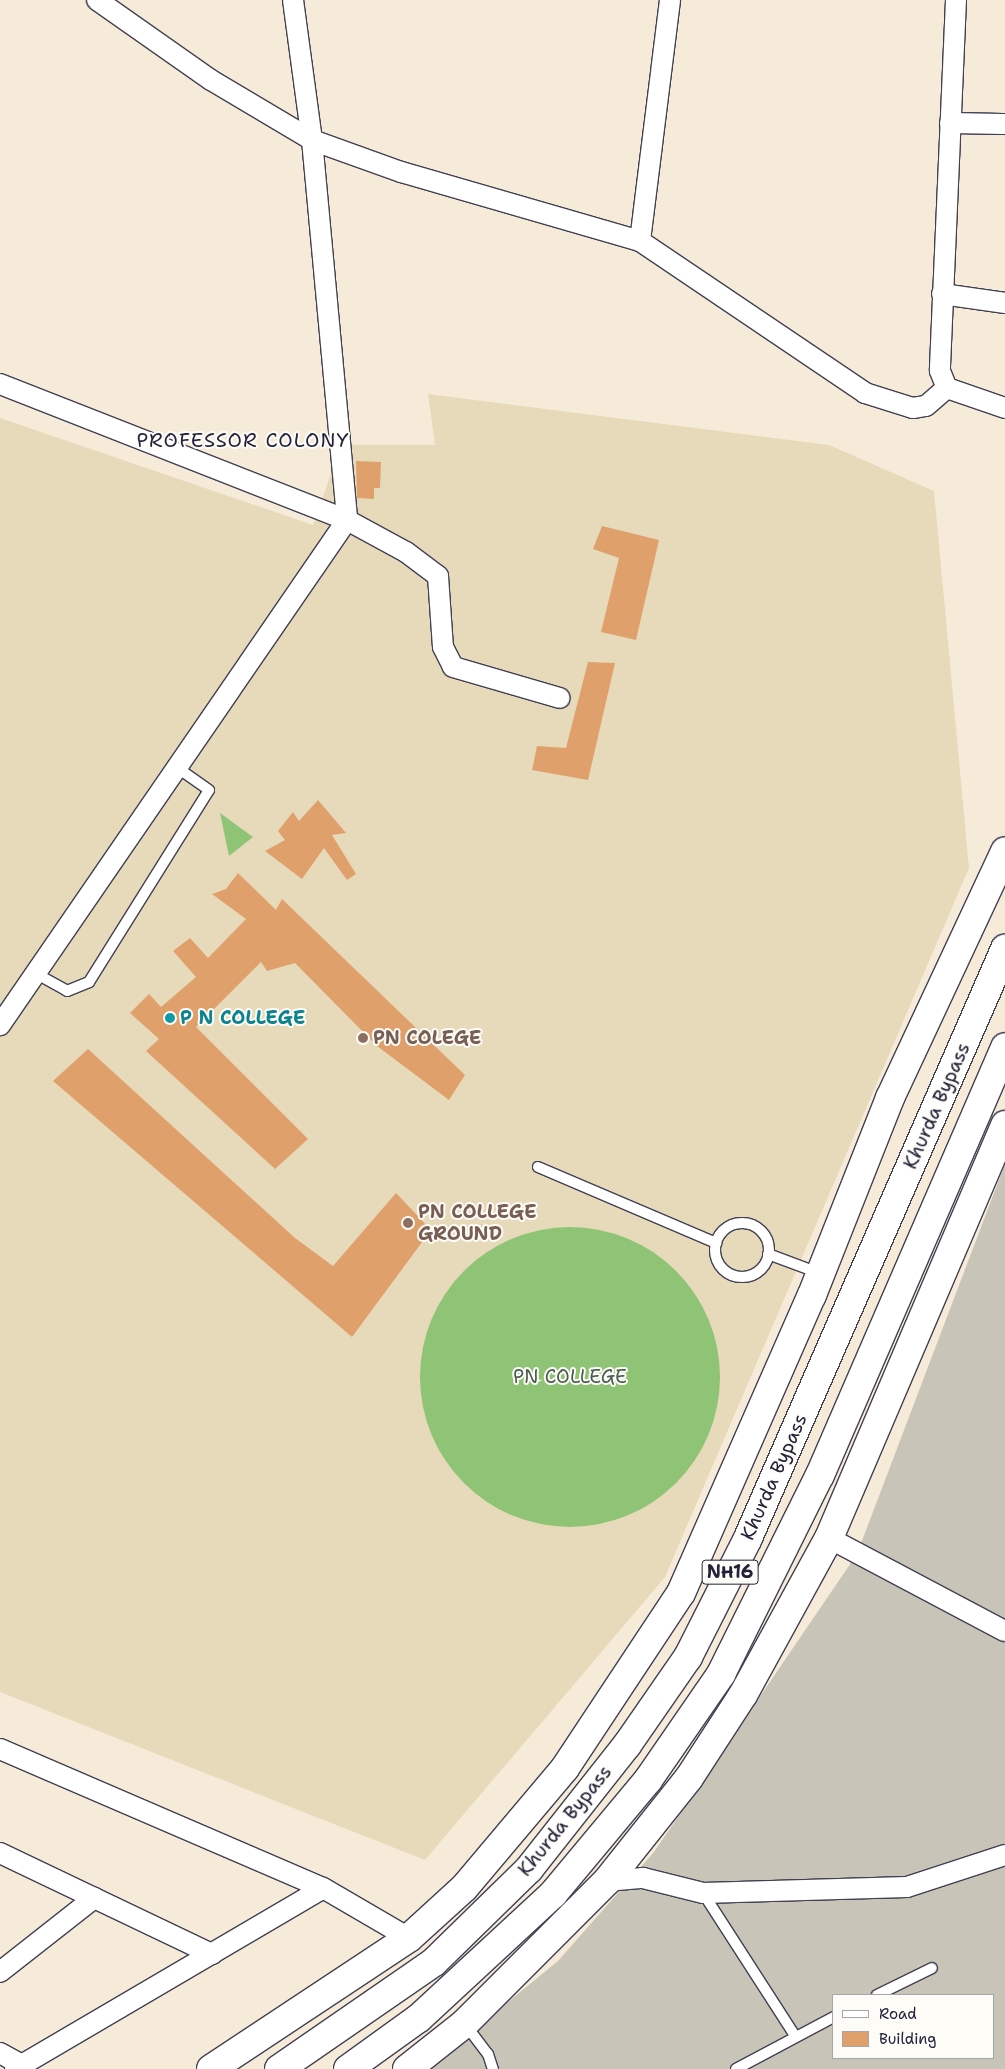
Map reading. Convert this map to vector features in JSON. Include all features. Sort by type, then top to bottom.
[{"type":"main road","points":[[211,2069],[410,1938],[488,1861],[565,1768],[681,1593],[819,1273],[890,1098],[1005,852]]},
{"type":"main road","name":"Khurda Bypass","points":[[279,2069],[434,1962],[529,1869],[627,1745],[688,1657],[748,1538],[1005,949]]},
{"type":"main road","name":"Khurda Bypass","points":[[348,2069],[419,2018],[553,1894],[648,1780],[721,1674],[820,1475],[1005,1046]]},
{"type":"main road","points":[[407,2069],[464,2024],[607,1881],[689,1778],[743,1695],[829,1538],[1005,1125]]},
{"type":"street","points":[[97,0],[211,80],[312,140],[400,172],[640,241],[865,393],[913,408],[926,406],[947,388]]},
{"type":"street","points":[[0,1025],[175,766],[347,520],[312,140],[293,0]]},
{"type":"street","points":[[640,241],[670,0]]},
{"type":"street","points":[[956,0],[940,371],[947,388],[1005,408]]},
{"type":"street","points":[[950,123],[1005,124]]},
{"type":"street","points":[[942,294],[1005,303]]},
{"type":"street","points":[[0,384],[347,520],[406,552],[438,576],[443,647],[453,667],[560,698]]},
{"type":"street","points":[[829,1538],[1005,1631]]},
{"type":"street","points":[[0,1749],[324,1888],[410,1938]]},
{"type":"street","points":[[0,1853],[212,1954]]},
{"type":"street","points":[[607,1881],[643,1878],[703,1893],[907,1887],[1005,1855]]},
{"type":"street","points":[[0,2053],[19,2067],[324,1888]]},
{"type":"street","points":[[0,1972],[94,1898]]},
{"type":"lane","points":[[35,973],[67,991],[89,982],[209,790],[175,766]]},
{"type":"lane","points":[[538,1166],[716,1243]]},
{"type":"lane","points":[[733,1224],[751,1224],[765,1236],[768,1254],[760,1269],[736,1276],[717,1260],[716,1243],[733,1224]]},
{"type":"lane","points":[[768,1254],[819,1273]]},
{"type":"lane","points":[[703,1893],[795,2036]]},
{"type":"lane","points":[[879,1994],[932,1968]]},
{"type":"lane","points":[[736,2069],[832,2018]]},
{"type":"lane","points":[[464,2024],[488,2054],[493,2069]]},
{"type":"shaded area","name":"PN COLLEGE GROUND","points":[[428,394],[829,445],[934,491],[969,868],[665,1577],[425,1860],[0,1692],[0,418],[313,525],[341,445],[435,445]]},
{"type":"shaded area","points":[[1005,1164],[1005,2069],[426,2069],[558,1961],[654,1852],[857,1554]]},
{"type":"green space","points":[[220,813],[253,837],[229,856]]},
{"type":"green space","name":"PN COLLEGE","points":[[570,1227],[599,1230],[627,1239],[641,1245],[676,1271],[702,1306],[708,1320],[717,1348],[720,1377],[717,1406],[708,1434],[702,1448],[676,1483],[641,1509],[627,1515],[599,1524],[570,1527],[541,1524],[513,1515],[499,1509],[464,1483],[438,1448],[432,1434],[423,1406],[420,1377],[423,1348],[432,1320],[438,1306],[464,1271],[499,1245],[513,1239],[541,1230]]},
{"type":"building","points":[[356,461],[381,462],[380,488],[374,488],[374,499],[357,498]]},
{"type":"building","points":[[602,526],[659,540],[636,640],[601,632],[619,558],[593,549]]},
{"type":"building","points":[[588,662],[615,663],[588,780],[532,770],[537,746],[566,748]]},
{"type":"building","points":[[318,800],[346,833],[332,835],[356,874],[347,880],[324,848],[302,879],[265,851],[285,840],[278,831],[293,812],[299,821]]},
{"type":"building","name":"P N COLLEGE","points":[[238,873],[276,910],[282,899],[465,1075],[449,1100],[377,1046],[295,963],[267,971],[261,962],[196,1027],[308,1139],[275,1169],[146,1051],[159,1039],[130,1013],[149,994],[161,1007],[196,977],[173,951],[190,938],[208,958],[246,919],[212,894],[226,889]]},
{"type":"building","points":[[88,1049],[295,1238],[333,1266],[396,1193],[431,1230],[352,1337],[53,1081]]},
{"type":"place","name":"P N COLLEGE","points":[[170,1018]]},
{"type":"place","name":"PN COLEGE","points":[[363,1038]]},
{"type":"place","name":"PN COLLEGE GROUND","points":[[408,1223]]},
{"type":"district","name":"PROFESSOR COLONY","points":[[243,440]]}]
